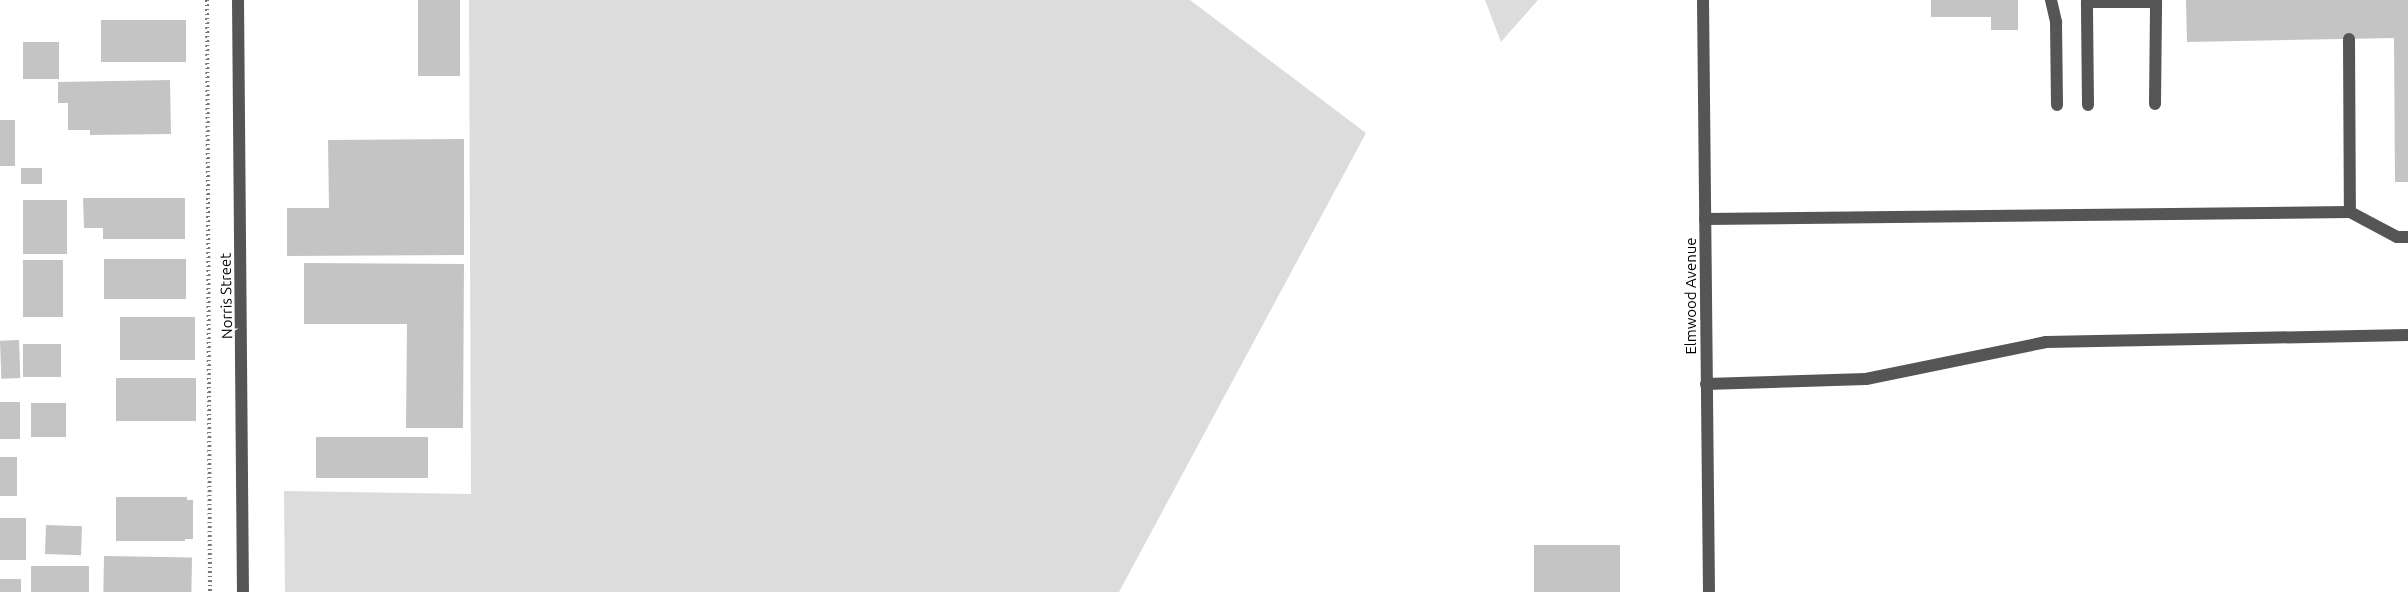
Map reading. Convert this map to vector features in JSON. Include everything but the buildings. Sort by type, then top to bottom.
[{"type":"street","name":"Norris Street","points":[[238,0],[243,592]]},
{"type":"street","name":"Elmwood Avenue","points":[[1704,0],[1708,592]]},
{"type":"street","points":[[2050,0],[2056,22],[2056,105]]},
{"type":"street","points":[[2088,105],[2087,2],[2156,1],[2155,104]]},
{"type":"street","points":[[2349,39],[2350,212]]},
{"type":"street","points":[[1705,219],[2350,212],[2397,237],[2408,237]]},
{"type":"street","points":[[1706,384],[1866,379],[2046,342],[2408,335]]},
{"type":"path","points":[[207,0],[210,592]]},
{"type":"shaded area","points":[[469,0],[1190,0],[1366,133],[1119,592],[285,592],[284,491],[471,494]]},
{"type":"shaded area","points":[[1485,0],[1538,0],[1501,42]]}]
